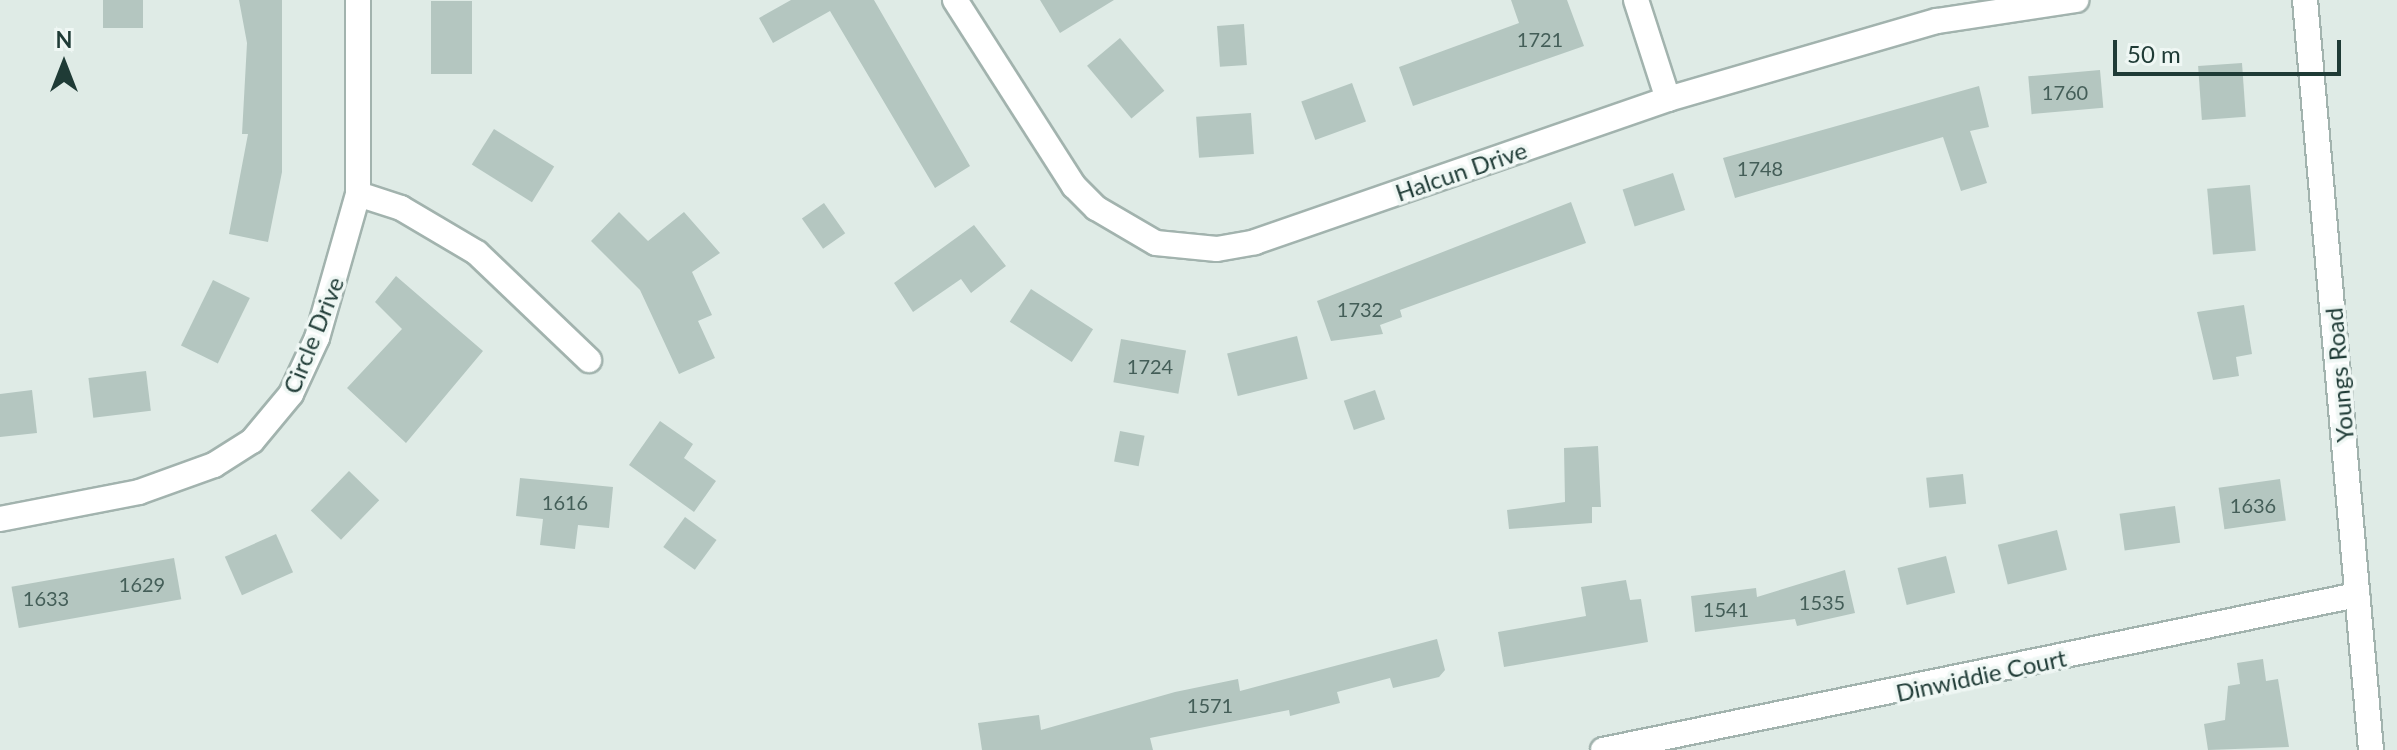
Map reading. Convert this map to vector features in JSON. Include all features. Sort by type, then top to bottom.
[{"type":"street","name":"Circle Drive","points":[[0,519],[139,492],[214,465],[252,441],[291,394],[317,338],[358,194],[358,0]]},
{"type":"street","name":"Halcun Drive","points":[[955,0],[1074,186],[1121,226],[1179,248],[1255,242],[1668,99],[1937,21],[2076,0]]},
{"type":"street","points":[[1636,0],[1668,99]]},
{"type":"street","name":"Youngs Road","points":[[2305,0],[2371,750]]},
{"type":"street","points":[[358,194],[454,237],[589,360]]},
{"type":"street","name":"Dinwiddie Court","points":[[1603,750],[2357,595]]},
{"type":"building","points":[[103,0],[143,0],[143,28],[103,28]]},
{"type":"building","points":[[239,0],[282,0],[282,172],[268,242],[229,234],[248,134],[242,134],[247,43]]},
{"type":"building","points":[[791,0],[874,0],[970,166],[935,188],[830,11],[773,43],[759,18]]},
{"type":"building","points":[[1040,0],[1114,0],[1060,33]]},
{"type":"building","points":[[1511,0],[1567,0],[1584,46],[1413,106],[1399,67],[1519,23]]},
{"type":"building","points":[[431,1],[472,1],[472,74],[431,74]]},
{"type":"building","points":[[1244,24],[1247,65],[1220,67],[1217,26]]},
{"type":"building","points":[[1120,38],[1164,91],[1131,118],[1087,66]]},
{"type":"building","points":[[2242,63],[2246,117],[2202,120],[2198,66]]},
{"type":"building","points":[[2100,70],[2103,108],[2032,114],[2028,76]]},
{"type":"building","points":[[1352,83],[1366,122],[1315,140],[1301,101]]},
{"type":"building","points":[[1979,86],[1989,127],[1970,131],[1987,183],[1961,191],[1943,137],[1735,198],[1723,158]]},
{"type":"building","points":[[1251,113],[1254,154],[1199,158],[1196,117]]},
{"type":"building","points":[[494,129],[554,167],[532,202],[472,165]]},
{"type":"building","points":[[1673,173],[1685,210],[1635,226],[1623,189]]},
{"type":"building","points":[[2250,185],[2256,251],[2213,254],[2207,189]]},
{"type":"building","points":[[1571,202],[1586,243],[1400,310],[1402,317],[1380,325],[1383,334],[1331,341],[1317,301]]},
{"type":"building","points":[[824,203],[845,233],[823,249],[802,218]]},
{"type":"building","points":[[619,212],[648,241],[684,212],[720,253],[692,272],[712,315],[698,321],[715,358],[679,374],[640,290],[591,241]]},
{"type":"building","points":[[974,225],[1006,266],[971,293],[961,279],[913,312],[894,283]]},
{"type":"building","points":[[396,276],[483,351],[406,443],[347,388],[402,329],[375,302]]},
{"type":"building","points":[[213,280],[250,298],[218,364],[181,346]]},
{"type":"building","points":[[1031,289],[1093,329],[1072,362],[1010,322]]},
{"type":"building","points":[[2244,305],[2252,354],[2236,357],[2239,376],[2213,380],[2197,312]]},
{"type":"building","points":[[1297,336],[1308,379],[1238,396],[1227,353]]},
{"type":"building","points":[[1121,339],[1186,350],[1178,394],[1113,382]]},
{"type":"building","points":[[146,371],[151,411],[93,418],[88,378]]},
{"type":"building","points":[[32,390],[37,433],[0,437],[0,394]]},
{"type":"building","points":[[1375,390],[1385,419],[1354,430],[1344,401]]},
{"type":"building","points":[[660,421],[693,444],[684,458],[716,481],[694,512],[629,465]]},
{"type":"building","points":[[1120,431],[1145,436],[1139,466],[1114,461]]},
{"type":"building","points":[[1598,446],[1601,507],[1592,507],[1592,523],[1509,529],[1507,510],[1565,502],[1564,448]]},
{"type":"building","points":[[349,471],[379,500],[341,540],[311,511]]},
{"type":"building","points":[[1963,474],[1966,504],[1929,508],[1926,478]]},
{"type":"building","points":[[520,478],[613,487],[609,528],[578,525],[575,549],[540,545],[543,519],[516,516]]},
{"type":"building","points":[[2280,479],[2286,521],[2224,529],[2219,488]]},
{"type":"building","points":[[2175,506],[2180,543],[2125,550],[2120,514]]},
{"type":"building","points":[[685,517],[717,540],[695,570],[663,547]]},
{"type":"building","points":[[2057,530],[2067,570],[2008,585],[1998,545]]},
{"type":"building","points":[[276,534],[293,572],[242,595],[225,557]]},
{"type":"building","points":[[1946,556],[1955,593],[1907,605],[1897,568]]},
{"type":"building","points":[[174,558],[181,599],[19,628],[12,587]]},
{"type":"building","points":[[1845,570],[1855,613],[1797,626],[1795,619],[1695,632],[1691,596],[1756,588],[1757,597]]},
{"type":"building","points":[[1626,580],[1630,600],[1641,599],[1648,642],[1504,667],[1498,632],[1586,616],[1581,587]]},
{"type":"building","points":[[1437,639],[1445,670],[1439,677],[1393,688],[1390,678],[1337,692],[1340,703],[1290,716],[1289,710],[1150,738],[1153,750],[982,750],[978,723],[1039,715],[1041,730],[1175,692],[1238,679],[1240,691]]},
{"type":"building","points":[[2263,659],[2266,681],[2278,679],[2289,747],[2208,750],[2204,724],[2225,720],[2228,686],[2240,684],[2237,663]]}]
